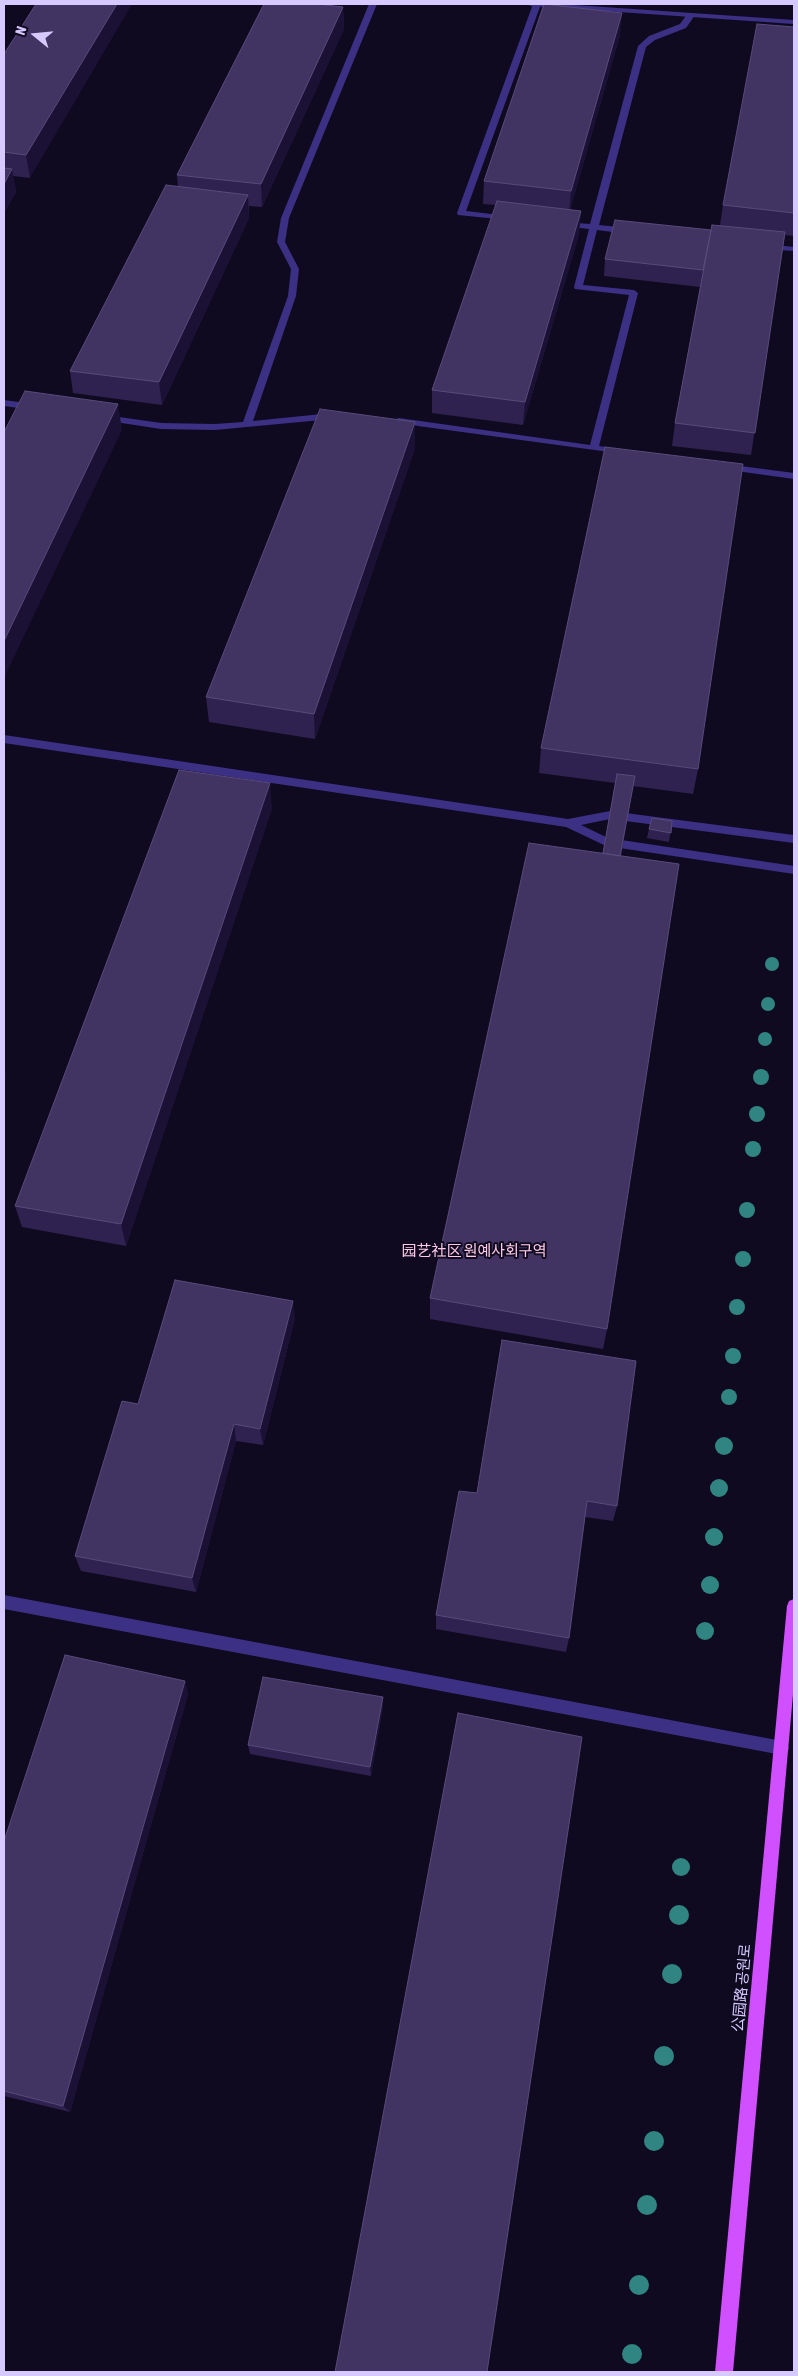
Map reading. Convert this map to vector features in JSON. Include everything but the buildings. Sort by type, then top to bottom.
[{"type":"main road","name":"公园路 공원로","points":[[724,2372],[794,1606]]},
{"type":"street","points":[[247,424],[292,296],[295,269],[282,242],[286,218],[373,4]]},
{"type":"street","points":[[531,4],[794,22]]},
{"type":"street","points":[[518,219],[461,213],[537,4]]},
{"type":"street","points":[[594,448],[634,293],[578,287],[642,46],[652,38],[683,26],[691,15]]},
{"type":"street","points":[[556,224],[641,233]]},
{"type":"street","points":[[756,245],[794,250]]},
{"type":"street","points":[[4,403],[43,409]]},
{"type":"street","points":[[92,416],[161,426],[215,427],[339,416]]},
{"type":"street","points":[[388,419],[632,454]]},
{"type":"street","points":[[718,466],[794,476]]},
{"type":"street","points":[[4,739],[568,823],[606,842],[794,870]]},
{"type":"street","points":[[568,823],[610,815],[794,839]]},
{"type":"street","points":[[4,1602],[782,1748]]},
{"type":"district","name":"园艺社区 원예사회구역","points":[[474,1251]]}]
